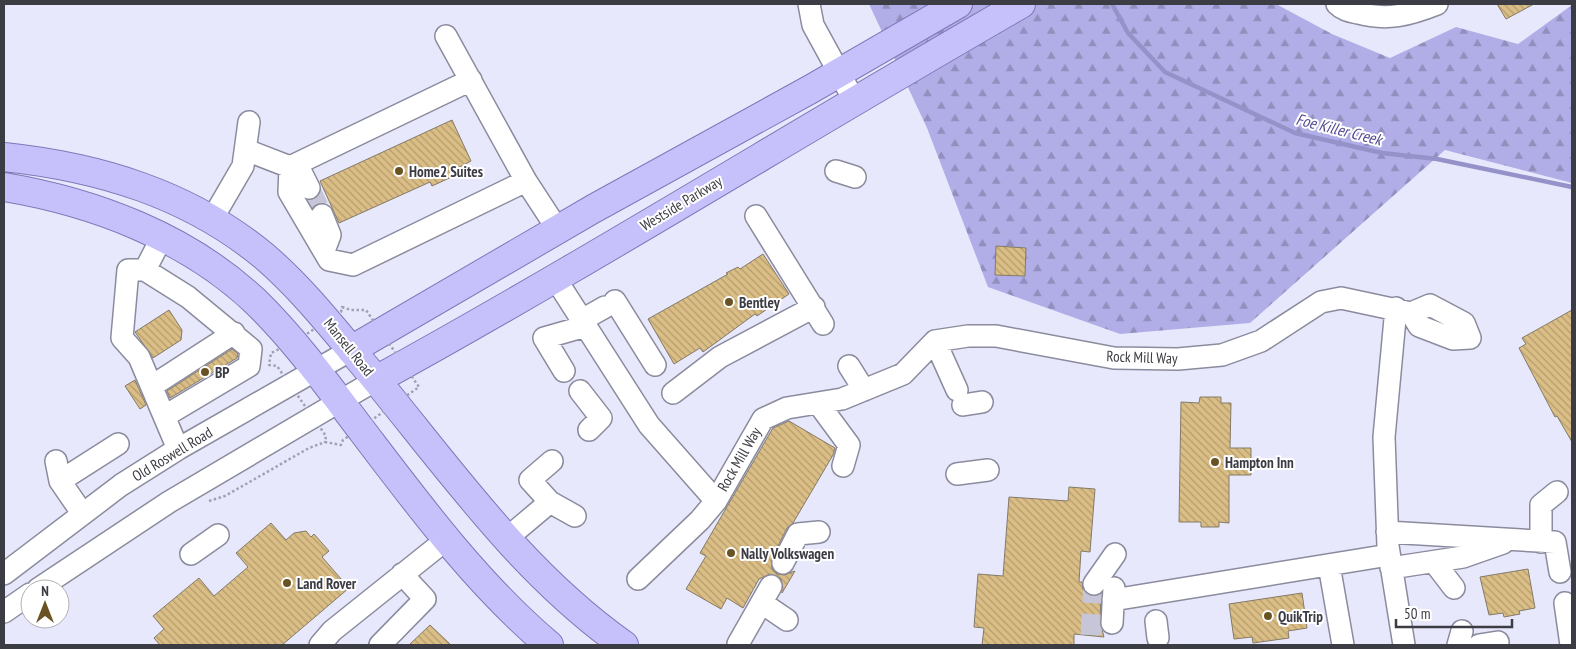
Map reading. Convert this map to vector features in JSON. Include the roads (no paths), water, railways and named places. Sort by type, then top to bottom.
[{"type":"main road","points":[[351,350],[558,230],[958,4]]},
{"type":"main road","name":"Westside Parkway","points":[[376,380],[555,278],[854,100],[1021,4]]},
{"type":"main road","name":"Mansell Road","points":[[4,157],[43,161],[96,171],[145,188],[187,206],[263,256],[300,290],[506,538],[531,565],[594,624],[624,645]]},
{"type":"main road","points":[[4,187],[66,200],[113,215],[162,237],[211,267],[253,300],[288,336],[316,370],[418,505],[446,538],[504,604],[549,645]]},
{"type":"street","points":[[809,4],[813,25],[854,100]]},
{"type":"street","points":[[1337,4],[1343,9],[1376,18],[1410,14],[1437,4]]},
{"type":"street","points":[[446,36],[526,181],[558,230]]},
{"type":"street","points":[[293,166],[471,80]]},
{"type":"street","points":[[211,221],[243,166],[249,122]]},
{"type":"street","points":[[246,150],[293,166],[309,188]]},
{"type":"street","points":[[293,166],[289,192],[324,251],[330,260],[353,265],[526,181]]},
{"type":"street","points":[[322,215],[330,235],[324,251]]},
{"type":"street","points":[[688,394],[673,393],[720,357],[818,316],[756,216]]},
{"type":"street","points":[[145,270],[162,237]]},
{"type":"street","points":[[165,416],[249,366],[251,349],[234,333],[188,297],[145,270],[128,270],[122,338],[139,357],[178,449]]},
{"type":"street","points":[[555,278],[649,425],[716,500]]},
{"type":"street","name":"Rock Mill Way","points":[[638,579],[700,520],[716,500],[763,419],[787,408],[842,399],[903,374],[935,341],[968,336],[996,336],[1114,358],[1178,359],[1222,355],[1261,340],[1322,302],[1341,298],[1404,311],[1384,438],[1387,532],[1404,645]]},
{"type":"street","points":[[564,370],[544,338],[584,323],[610,304],[655,365]]},
{"type":"street","points":[[152,386],[234,333]]},
{"type":"street","points":[[935,341],[967,399]]},
{"type":"street","name":"Old Roswell Road","points":[[4,574],[121,485],[178,449],[351,350]]},
{"type":"street","points":[[849,366],[864,390]]},
{"type":"street","name":"Westside Parkway","points":[[339,400],[376,380]]},
{"type":"street","points":[[580,391],[602,418],[589,430]]},
{"type":"street","points":[[53,579],[169,502],[339,400]]},
{"type":"street","points":[[818,403],[849,446],[843,466]]},
{"type":"street","points":[[82,513],[58,471],[118,444]]},
{"type":"street","points":[[552,461],[530,480],[550,502],[575,516]]},
{"type":"street","points":[[957,474],[988,470]]},
{"type":"street","points":[[1557,492],[1541,506],[1556,543],[1560,572]]},
{"type":"street","points":[[506,538],[550,502]]},
{"type":"street","points":[[783,563],[798,534],[819,532]]},
{"type":"street","points":[[1387,532],[1556,543]]},
{"type":"street","points":[[191,554],[218,535]]},
{"type":"street","points":[[320,645],[332,631],[446,538]]},
{"type":"street","points":[[1107,590],[1329,565],[1434,562],[1463,557],[1513,539]]},
{"type":"street","points":[[1112,623],[1107,590],[1115,554]]},
{"type":"street","points":[[1434,562],[1454,588],[1463,557]]},
{"type":"street","points":[[1329,565],[1343,645]]},
{"type":"street","points":[[380,645],[425,599],[402,574]]},
{"type":"street","points":[[738,644],[766,594],[787,620]]},
{"type":"street","points":[[4,612],[20,601]]},
{"type":"street","points":[[1565,603],[1571,645]]},
{"type":"waterway","name":"Foe Killer Creek","points":[[1112,4],[1128,33],[1165,72],[1295,133],[1382,153],[1437,159],[1572,187]]},
{"type":"tunnel","points":[[309,188],[322,215]]},
{"type":"tunnel","points":[[1091,635],[1094,584]]},
{"type":"place","name":"Home2 Suites","points":[[399,171]]},
{"type":"place","name":"Bentley","points":[[729,302]]},
{"type":"place","name":"BP","points":[[205,372]]},
{"type":"place","name":"Hampton Inn","points":[[1215,462]]},
{"type":"place","name":"Nally Volkswagen","points":[[731,553]]},
{"type":"place","name":"Land Rover","points":[[287,583]]},
{"type":"place","name":"QuikTrip","points":[[1268,616]]}]
